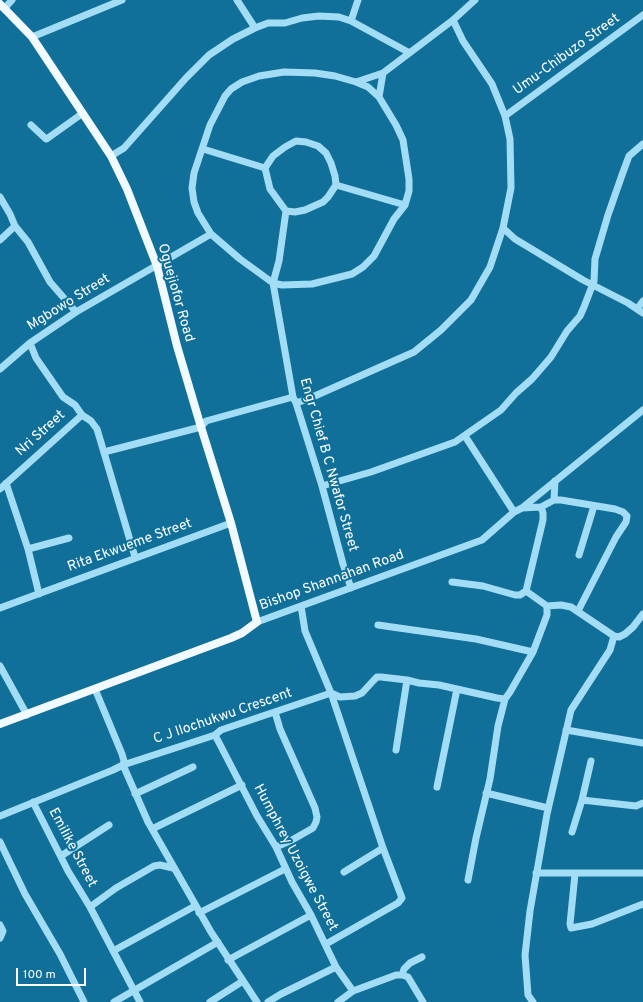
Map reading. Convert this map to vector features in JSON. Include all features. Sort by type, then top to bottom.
[{"type":"main road","name":"Oguejiofor Road","points":[[2,6],[32,37],[111,156],[127,189],[157,266],[177,346],[200,427],[231,523],[257,622]]},
{"type":"main road","name":"Bishop Shannahan Road","points":[[0,724],[231,638],[242,633],[257,622]]},
{"type":"street","points":[[2,6],[12,0]]},
{"type":"street","points":[[32,37],[122,0]]},
{"type":"street","points":[[237,0],[255,28]]},
{"type":"street","points":[[351,21],[358,0]]},
{"type":"street","points":[[356,82],[382,73],[408,52],[453,20],[475,0]]},
{"type":"street","name":"Umu-Chibuzo Street","points":[[505,116],[643,15]]},
{"type":"street","points":[[111,156],[124,148],[186,78],[209,55],[233,39],[268,23],[285,23],[302,18],[319,16],[339,17],[351,21],[408,52]]},
{"type":"street","points":[[104,452],[200,427],[206,421],[294,400],[308,399],[414,352],[441,330],[471,300],[490,268],[503,228],[511,188],[510,140],[505,116],[492,84],[463,41],[453,20]]},
{"type":"street","points":[[284,72],[315,73],[335,76],[356,82],[368,87],[378,97],[396,125],[403,140],[409,178],[409,191],[405,205],[394,219],[374,256],[363,267],[352,274],[312,284],[282,285],[273,283],[240,259],[211,234],[198,213],[194,202],[192,188],[194,173],[210,125],[225,96],[231,89],[242,82],[259,76],[284,72]]},
{"type":"street","points":[[378,97],[382,73]]},
{"type":"street","points":[[31,124],[46,139],[83,113]]},
{"type":"street","points":[[273,283],[279,261],[286,212],[270,189],[265,168],[273,156],[296,141],[306,142],[318,146],[326,154],[335,176],[336,185],[328,198],[323,202],[305,210],[286,212]]},
{"type":"street","points":[[322,486],[437,450],[455,442],[501,410],[551,357],[567,331],[580,316],[593,285],[595,259],[622,175],[629,156],[643,144]]},
{"type":"street","points":[[203,149],[265,168]]},
{"type":"street","points":[[336,185],[405,205]]},
{"type":"street","points":[[0,198],[10,214],[15,226],[28,242],[50,282],[76,312]]},
{"type":"street","points":[[0,240],[15,226]]},
{"type":"street","points":[[503,228],[515,239],[640,311],[643,300]]},
{"type":"street","name":"Mgbowo Street","points":[[0,369],[30,343],[76,312],[211,234]]},
{"type":"street","name":"Engr Chief B C Nwafor Street","points":[[273,283],[294,400],[322,486],[350,586]]},
{"type":"street","points":[[30,343],[36,358],[63,396],[75,405],[82,415],[91,421],[97,430],[135,557]]},
{"type":"street","name":"Bishop Shannahan Road","points":[[257,622],[350,586],[482,540],[514,512],[522,508],[643,410]]},
{"type":"street","name":"Nri Street","points":[[0,489],[82,415]]},
{"type":"street","points":[[465,436],[514,512]]},
{"type":"street","points":[[554,500],[555,481]]},
{"type":"street","points":[[6,483],[28,549],[39,594]]},
{"type":"street","points":[[522,508],[541,507],[554,500],[578,502],[615,509],[623,512],[627,516],[626,522],[578,611]]},
{"type":"street","points":[[579,555],[594,506]]},
{"type":"street","points":[[452,582],[483,586],[515,595],[520,595],[526,591],[543,520],[541,507]]},
{"type":"street","name":"Rita Ekwueme Street","points":[[0,608],[135,557],[231,523]]},
{"type":"street","points":[[28,549],[69,538]]},
{"type":"street","points":[[526,591],[547,606],[561,605],[578,611],[614,636],[619,637],[633,627],[643,614]]},
{"type":"street","points":[[300,606],[305,631],[332,693],[383,848],[402,898],[398,903],[326,944]]},
{"type":"street","points":[[468,880],[498,726],[505,699],[533,652],[547,615],[547,606]]},
{"type":"street","points":[[378,625],[476,639],[533,652]]},
{"type":"street","points":[[533,1002],[528,995],[525,955],[536,873],[548,808],[554,790],[571,710],[610,650],[614,636]]},
{"type":"street","points":[[0,666],[27,715]]},
{"type":"street","points":[[332,693],[340,697],[355,696],[367,690],[377,678],[407,680],[505,699]]},
{"type":"street","points":[[396,750],[407,680]]},
{"type":"street","points":[[95,689],[122,754],[124,761],[123,765],[152,829],[199,913],[228,960],[257,1002]]},
{"type":"street","points":[[437,787],[457,689]]},
{"type":"street","name":"C J Ilochukwu Crescent","points":[[0,816],[123,765],[215,735],[222,730],[332,693]]},
{"type":"street","points":[[275,712],[280,729],[318,817],[313,828],[276,847]]},
{"type":"street","points":[[566,730],[643,742]]},
{"type":"street","name":"Humphrey Uzoigwe Street","points":[[215,735],[257,816],[276,847],[285,869],[311,915],[336,967],[353,991]]},
{"type":"street","points":[[572,832],[582,800],[590,761]]},
{"type":"street","points":[[135,794],[193,767]]},
{"type":"street","points":[[152,829],[242,785]]},
{"type":"street","points":[[486,793],[548,808]]},
{"type":"street","points":[[582,800],[636,806],[643,803]]},
{"type":"street","name":"Emilike Street","points":[[34,802],[61,856],[90,907],[116,888],[154,866],[160,865],[173,868]]},
{"type":"street","points":[[61,856],[109,825]]},
{"type":"street","points":[[0,842],[3,856],[60,954],[84,1002]]},
{"type":"street","points":[[344,872],[383,848]]},
{"type":"street","points":[[199,913],[285,869]]},
{"type":"street","points":[[536,873],[643,873]]},
{"type":"street","points":[[575,874],[570,924],[571,928],[592,924],[643,904]]},
{"type":"street","points":[[113,951],[195,906]]},
{"type":"street","points":[[90,907],[140,1002]]},
{"type":"street","points":[[228,960],[311,915]]},
{"type":"street","points":[[0,925],[3,931],[0,938]]},
{"type":"street","points":[[114,1002],[218,942]]},
{"type":"street","points":[[402,975],[404,968],[422,957]]},
{"type":"street","points":[[268,1002],[336,967]]},
{"type":"street","points":[[338,1002],[353,991],[396,975],[402,975],[408,978],[422,1002]]},
{"type":"street","points":[[210,1002],[243,981]]}]
